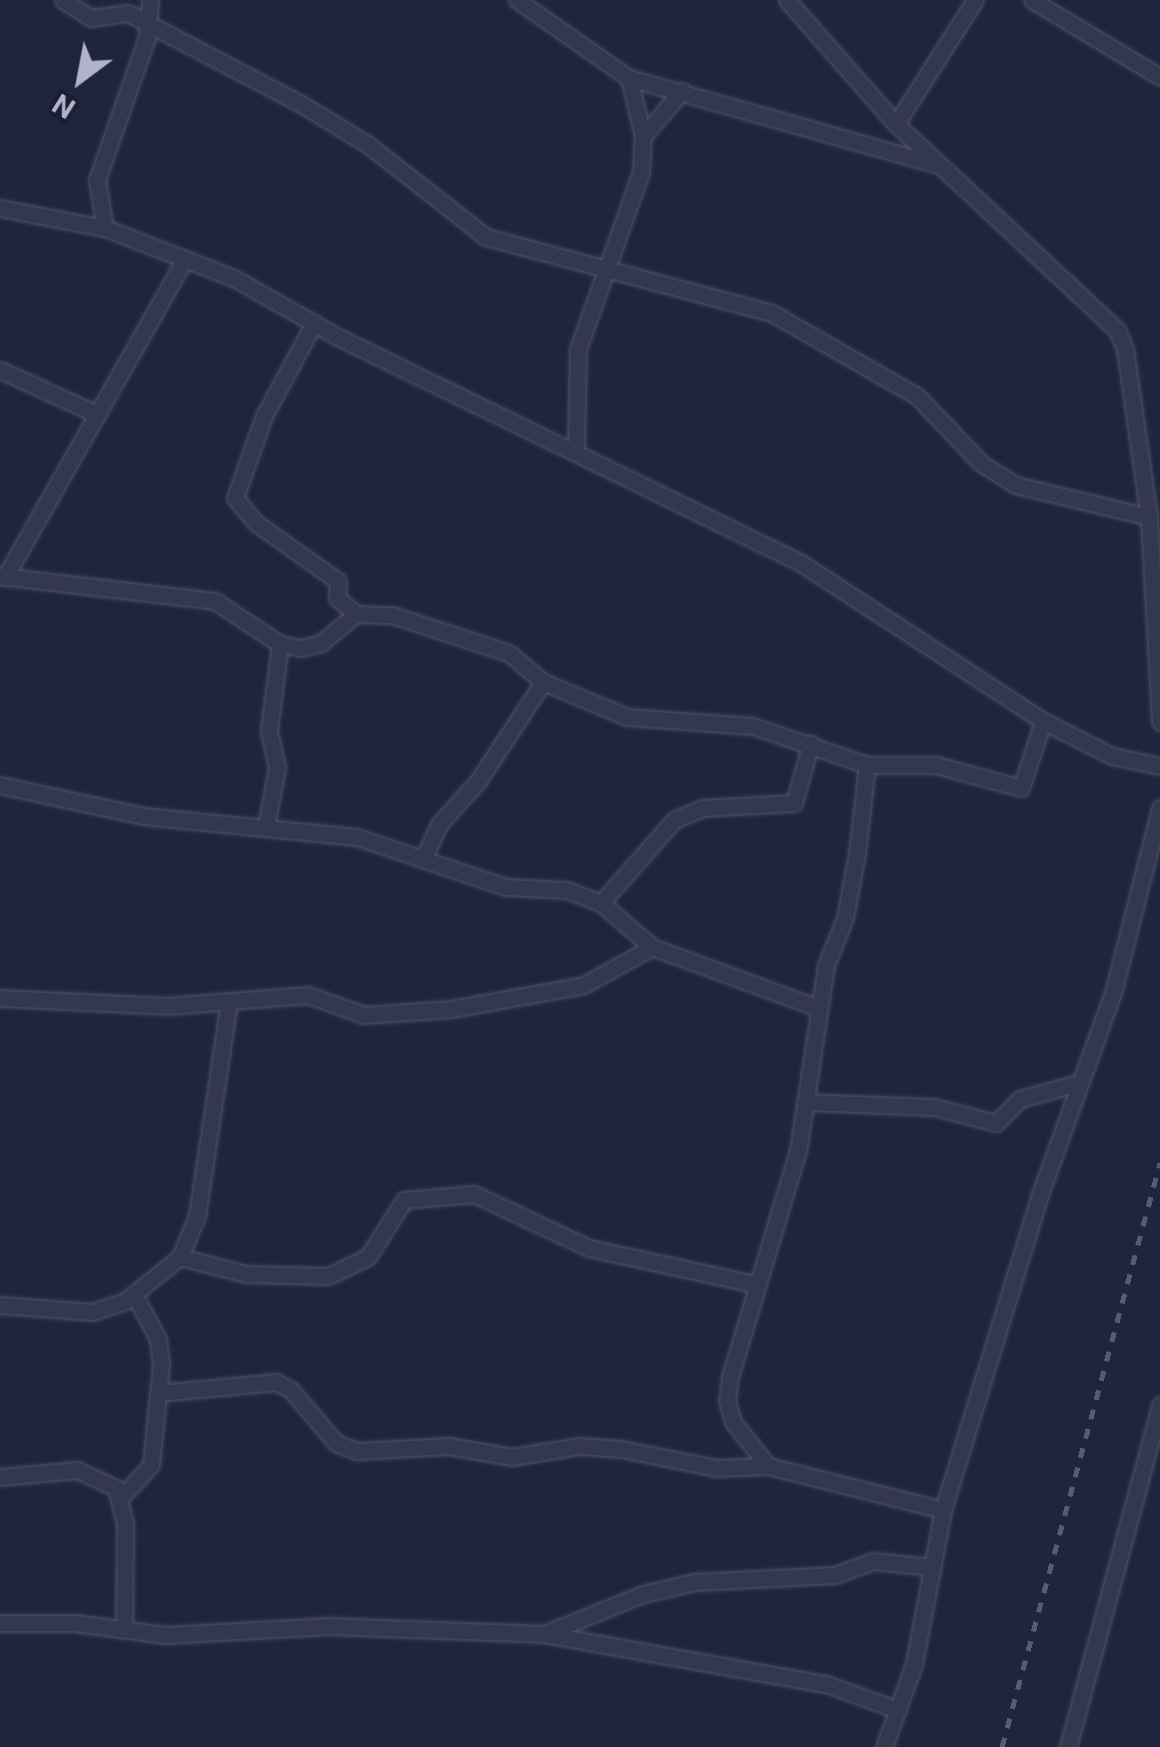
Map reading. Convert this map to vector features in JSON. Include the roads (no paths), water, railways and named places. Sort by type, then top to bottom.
[{"type":"street","points":[[64,0],[91,18],[128,13],[148,22],[367,144],[486,237],[772,313],[918,396],[982,464],[1016,485],[1148,518]]},
{"type":"street","points":[[106,228],[97,180],[126,107],[150,0]]},
{"type":"street","points":[[517,0],[629,78],[942,166]]},
{"type":"street","points":[[787,0],[896,124],[1116,330],[1125,348],[1148,518],[1160,722]]},
{"type":"street","points":[[896,124],[975,0]]},
{"type":"street","points":[[1032,0],[1160,76]]},
{"type":"street","points":[[576,449],[578,349],[641,172],[643,136],[629,78]]},
{"type":"street","points":[[643,136],[682,91]]},
{"type":"street","points":[[0,208],[106,228],[234,278],[314,323],[801,563],[1043,721],[1112,756],[1160,766]]},
{"type":"street","points":[[184,260],[2,576],[215,601],[280,644],[321,644],[356,614]]},
{"type":"street","points":[[314,323],[264,416],[235,498],[256,523],[338,581],[337,598],[356,614],[392,615],[509,653],[543,682],[627,718],[753,726],[867,765],[936,766],[1021,788],[1043,721]]},
{"type":"street","points":[[0,370],[96,414]]},
{"type":"street","points":[[266,826],[278,768],[269,730],[280,644]]},
{"type":"street","points":[[423,859],[440,823],[478,781],[543,682]]},
{"type":"street","points":[[601,903],[674,820],[702,808],[794,803],[811,743]]},
{"type":"street","points":[[768,1466],[734,1422],[727,1401],[754,1284],[798,1151],[819,1008],[844,918],[867,765]]},
{"type":"street","points":[[0,785],[144,816],[332,832],[506,887],[566,890],[601,903],[652,947],[819,1008]]},
{"type":"street","points":[[884,1747],[914,1664],[943,1510],[1078,1084],[1113,993],[1160,808]]},
{"type":"street","points":[[0,998],[72,1006],[229,1003],[308,995],[364,1015],[451,1010],[584,985],[652,947]]},
{"type":"street","points":[[0,1306],[92,1312],[134,1294],[180,1258],[198,1216],[229,1003]]},
{"type":"street","points":[[805,1102],[934,1108],[996,1123],[1020,1099],[1078,1084]]},
{"type":"street","points":[[180,1258],[246,1274],[328,1276],[368,1256],[404,1200],[474,1194],[589,1248],[754,1284]]},
{"type":"street","points":[[124,1630],[122,1496],[151,1465],[158,1393],[158,1339],[134,1294]]},
{"type":"street","points":[[158,1393],[276,1382],[291,1390],[336,1443],[358,1451],[449,1446],[512,1457],[580,1446],[717,1468],[768,1466],[943,1510]]},
{"type":"street","points":[[1068,1747],[1160,1405]]},
{"type":"street","points":[[0,1477],[76,1470],[122,1496]]},
{"type":"street","points":[[544,1634],[643,1594],[694,1582],[834,1575],[873,1561],[931,1567]]},
{"type":"street","points":[[0,1623],[74,1622],[166,1635],[329,1626],[544,1634],[828,1684],[898,1710]]},
{"type":"railway","points":[[1002,1747],[1160,1163]]}]
